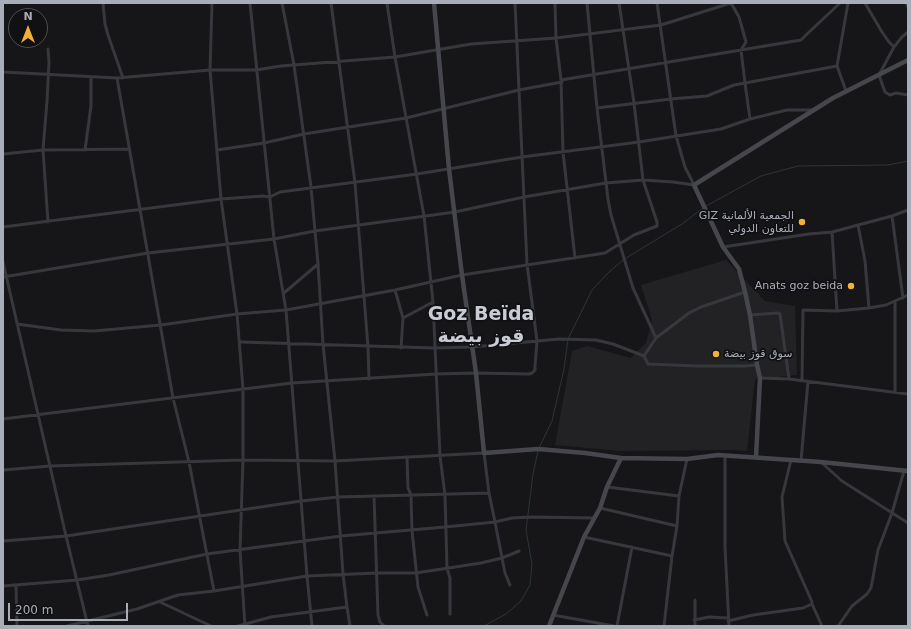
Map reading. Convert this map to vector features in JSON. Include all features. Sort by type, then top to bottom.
[{"type":"main road","points":[[434,3],[449,169],[476,373],[484,453],[538,449],[621,458],[687,459],[725,455],[820,462],[906,471]]},
{"type":"main road","points":[[756,457],[760,378],[756,365],[750,315],[745,292],[738,269],[723,247],[694,185],[813,110],[846,91],[908,60]]},
{"type":"main road","points":[[549,626],[584,537],[600,508],[607,488],[621,458]]},
{"type":"street","points":[[103,3],[105,24],[122,78]]},
{"type":"street","points":[[212,3],[210,70],[221,199],[237,314],[243,389],[244,460],[240,550],[245,625]]},
{"type":"street","points":[[250,3],[274,239],[286,310],[312,626]]},
{"type":"street","points":[[282,3],[294,65],[311,187],[323,344],[335,461],[343,574],[350,626]]},
{"type":"street","points":[[331,3],[355,182],[368,347],[369,378]]},
{"type":"street","points":[[387,3],[395,57],[424,216],[433,302],[440,456],[445,495],[447,568],[450,578],[450,614]]},
{"type":"street","points":[[3,419],[292,383],[436,374],[532,373],[535,370],[537,341],[527,264],[515,3]]},
{"type":"street","points":[[555,3],[556,38],[561,81],[563,152],[575,258]]},
{"type":"street","points":[[587,3],[597,108],[611,215],[633,288],[656,338]]},
{"type":"street","points":[[17,324],[61,330],[94,332],[161,325],[237,314],[286,310],[395,290],[462,275],[605,253],[634,235],[657,226],[643,180],[634,103],[619,3]]},
{"type":"street","points":[[657,3],[676,136],[685,167],[694,185]]},
{"type":"street","points":[[3,72],[91,78],[122,78],[210,70],[256,70],[294,65],[395,57],[471,44],[556,38],[661,25],[731,3],[739,18],[746,42],[741,50],[750,119]]},
{"type":"street","points":[[217,150],[264,143],[304,134],[406,118],[519,90],[594,74],[629,70],[666,62],[801,40],[840,3]]},
{"type":"street","points":[[846,91],[837,66],[848,3]]},
{"type":"street","points":[[865,3],[882,32],[894,47]]},
{"type":"street","points":[[906,3],[908,7]]},
{"type":"street","points":[[908,32],[894,47],[879,75],[886,92],[890,95],[896,93],[908,95]]},
{"type":"street","points":[[48,49],[49,75],[43,150],[48,222]]},
{"type":"street","points":[[597,108],[671,98],[706,96],[734,85],[837,66]]},
{"type":"street","points":[[85,150],[91,106],[91,78]]},
{"type":"street","points":[[117,78],[173,398],[189,462],[214,591]]},
{"type":"street","points":[[3,227],[221,199],[263,196],[270,197],[280,192],[311,187],[417,174],[522,157],[639,142],[720,129],[750,119],[787,110],[813,110]]},
{"type":"street","points":[[3,154],[43,150],[129,149]]},
{"type":"street","points":[[5,277],[148,254],[274,239],[315,231],[455,212],[524,197],[606,183],[643,180],[694,185]]},
{"type":"street","points":[[723,247],[832,232],[892,216],[908,210]]},
{"type":"street","points":[[892,216],[903,298]]},
{"type":"street","points":[[858,225],[865,261],[869,308]]},
{"type":"street","points":[[832,232],[837,311]]},
{"type":"street","points":[[3,262],[5,277],[87,624]]},
{"type":"street","points":[[284,293],[318,264]]},
{"type":"street","points":[[395,290],[403,318],[401,348]]},
{"type":"street","points":[[644,356],[656,338],[676,322],[701,307],[745,292]]},
{"type":"street","points":[[802,381],[804,310],[837,311],[869,308],[895,302],[908,296]]},
{"type":"street","points":[[403,318],[433,302]]},
{"type":"street","points":[[895,302],[895,392]]},
{"type":"street","points":[[750,315],[780,314],[788,379]]},
{"type":"street","points":[[240,342],[435,348],[472,347],[559,339],[596,340],[613,344],[644,356],[648,364],[704,366],[756,365]]},
{"type":"street","points":[[760,378],[808,381],[908,394]]},
{"type":"street","points":[[801,461],[808,381]]},
{"type":"street","points":[[3,470],[50,466],[244,460],[335,461],[484,453],[494,522],[505,573],[510,585]]},
{"type":"street","points":[[725,455],[725,548],[729,626]]},
{"type":"street","points":[[407,457],[408,488],[410,495],[416,573],[418,587],[426,615]]},
{"type":"street","points":[[664,626],[677,526],[679,496],[687,459]]},
{"type":"street","points":[[791,460],[782,497],[785,541],[822,626]]},
{"type":"street","points":[[820,462],[842,481],[908,523]]},
{"type":"street","points":[[838,626],[852,606],[871,588],[878,550],[906,471]]},
{"type":"street","points":[[607,488],[679,496]]},
{"type":"street","points":[[3,541],[66,536],[301,501],[374,496],[489,493]]},
{"type":"street","points":[[374,496],[378,615],[380,622],[384,626]]},
{"type":"street","points":[[600,508],[677,526]]},
{"type":"street","points":[[3,586],[77,580],[109,575],[207,554],[341,536],[412,531],[494,522],[512,518],[594,518]]},
{"type":"street","points":[[584,537],[672,556]]},
{"type":"street","points":[[553,615],[615,626],[632,547]]},
{"type":"street","points":[[67,626],[87,624],[149,606],[178,595],[214,591],[307,576],[416,573],[481,563],[502,558],[519,551]]},
{"type":"street","points":[[16,585],[17,626]]},
{"type":"street","points":[[694,600],[695,626]]},
{"type":"street","points":[[160,602],[211,626]]},
{"type":"street","points":[[694,620],[709,618],[728,620],[803,608],[812,604]]},
{"type":"street","points":[[238,626],[276,617],[347,607]]},
{"type":"shaded area","name":"سوق قوز بيضة","points":[[726,260],[765,301],[795,306],[797,375],[755,379],[747,451],[620,451],[555,445],[572,351],[587,346],[631,358],[646,343],[652,320],[641,285]]},
{"type":"waterway","points":[[706,206],[761,176],[798,166],[888,165],[908,161]]},
{"type":"waterway","points":[[626,258],[682,224],[703,208]]},
{"type":"waterway","points":[[539,448],[552,421],[564,369],[568,339],[592,290],[623,260]]},
{"type":"waterway","points":[[484,626],[506,614],[521,601],[530,585],[532,564],[526,530],[533,474],[538,451]]},
{"type":"place","name":"GIZ الجمعية الألمانية للتعاون الدولي","points":[[802,222]]},
{"type":"place","name":"Anats goz beida","points":[[851,286]]},
{"type":"place","name":"سوق قوز بيضة","points":[[716,354]]},
{"type":"district","name":"Goz Beïda قوز بيضة","points":[[481,326]]}]
